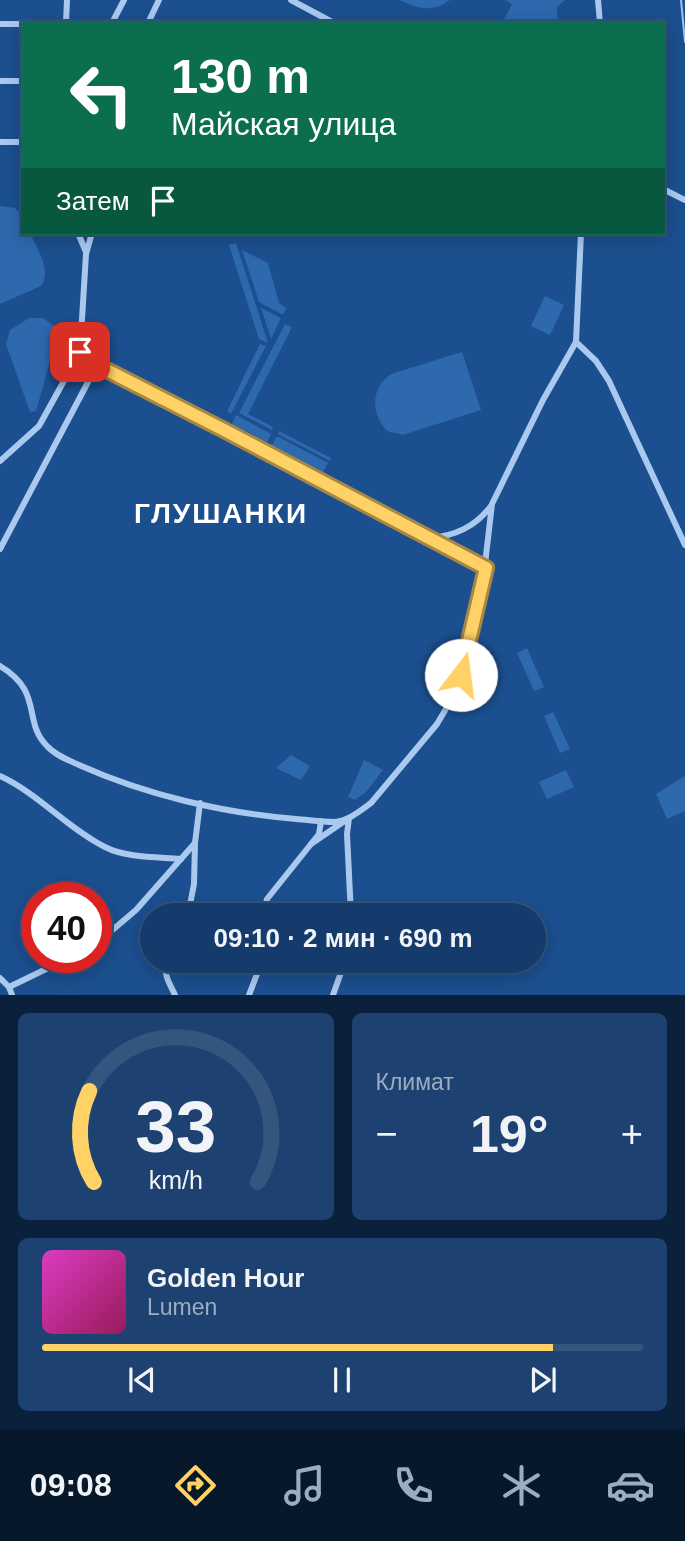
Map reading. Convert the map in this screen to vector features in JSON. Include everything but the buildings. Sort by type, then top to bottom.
[{"type":"street","points":[[66,21],[67,0]]},
{"type":"street","points":[[113,21],[124,0]]},
{"type":"street","points":[[149,21],[159,0]]},
{"type":"street","points":[[291,0],[330,21]]},
{"type":"street","points":[[598,0],[600,21]]},
{"type":"street","points":[[0,24],[21,24]]},
{"type":"street","points":[[0,81],[21,81]]},
{"type":"street","points":[[0,142],[21,142]]},
{"type":"street","points":[[665,190],[685,200]]},
{"type":"street","points":[[81,235],[86,254]]},
{"type":"street","points":[[0,461],[39,426],[80,352],[86,254],[91,235]]},
{"type":"street","points":[[429,538],[449,535],[467,528],[481,518],[492,504],[543,400],[576,342],[581,235]]},
{"type":"street","points":[[576,342],[596,361],[609,381],[685,545]]},
{"type":"street","points":[[80,352],[97,365],[486,568]]},
{"type":"street","points":[[0,549],[97,365]]},
{"type":"street","points":[[311,844],[371,803],[449,707],[466,658],[486,568],[492,504]]},
{"type":"street","points":[[0,666],[20,680],[30,701],[38,733],[45,745],[57,755],[113,780],[263,816],[335,822],[349,818]]},
{"type":"street","points":[[0,776],[23,788],[106,848],[124,853],[181,859]]},
{"type":"street","points":[[190,903],[200,803]]},
{"type":"street","points":[[349,818],[347,834],[350,903]]},
{"type":"street","points":[[266,903],[319,834],[321,821]]},
{"type":"street","points":[[112,930],[136,910],[195,843]]},
{"type":"street","points":[[9,987],[38,973]]},
{"type":"street","points":[[166,973],[175,995]]},
{"type":"street","points":[[248,995],[257,973]]},
{"type":"street","points":[[333,995],[341,973]]},
{"type":"street","points":[[0,978],[9,987],[12,995]]},
{"type":"shaded area","points":[[400,0],[450,0],[437,7],[425,8]]},
{"type":"shaded area","points":[[505,0],[565,0],[557,7],[558,21],[503,21],[512,4]]},
{"type":"shaded area","points":[[0,206],[15,208],[21,215],[21,235],[31,235],[45,273],[41,286],[0,304]]},
{"type":"shaded area","points":[[236,243],[268,343],[259,339],[229,245]]},
{"type":"shaded area","points":[[242,250],[268,263],[279,303],[286,308],[283,315],[259,302]]},
{"type":"shaded area","points":[[545,296],[564,305],[550,335],[531,326]]},
{"type":"shaded area","points":[[261,308],[281,318],[271,339]]},
{"type":"shaded area","points":[[29,318],[43,318],[57,328],[36,411],[30,412],[6,344],[10,330]]},
{"type":"shaded area","points":[[285,324],[292,327],[248,414],[273,427],[272,430],[239,413]]},
{"type":"shaded area","points":[[260,344],[266,346],[231,414],[227,411]]},
{"type":"shaded area","points":[[462,352],[481,410],[403,435],[387,431],[381,424],[375,401],[376,393],[384,380],[391,374]]},
{"type":"shaded area","points":[[236,415],[271,434],[267,442],[232,424]]},
{"type":"shaded area","points":[[279,431],[331,458],[330,461],[278,434]]},
{"type":"shaded area","points":[[277,436],[328,463],[323,472],[272,445]]},
{"type":"shaded area","points":[[527,648],[544,687],[534,691],[517,653]]},
{"type":"shaded area","points":[[553,712],[570,749],[560,753],[544,716]]},
{"type":"shaded area","points":[[291,755],[310,766],[301,780],[276,768]]},
{"type":"shaded area","points":[[364,760],[383,770],[366,792],[355,800],[348,797]]},
{"type":"shaded area","points":[[566,770],[574,787],[547,799],[539,782]]},
{"type":"shaded area","points":[[685,776],[685,811],[667,819],[656,794]]},
{"type":"waterway","points":[[681,0],[685,42]]},
{"type":"district","name":"ГЛУШАНКИ","points":[[221,513]]},
{"type":"route","points":[[80,352],[97,365],[486,568],[461,675]]}]
